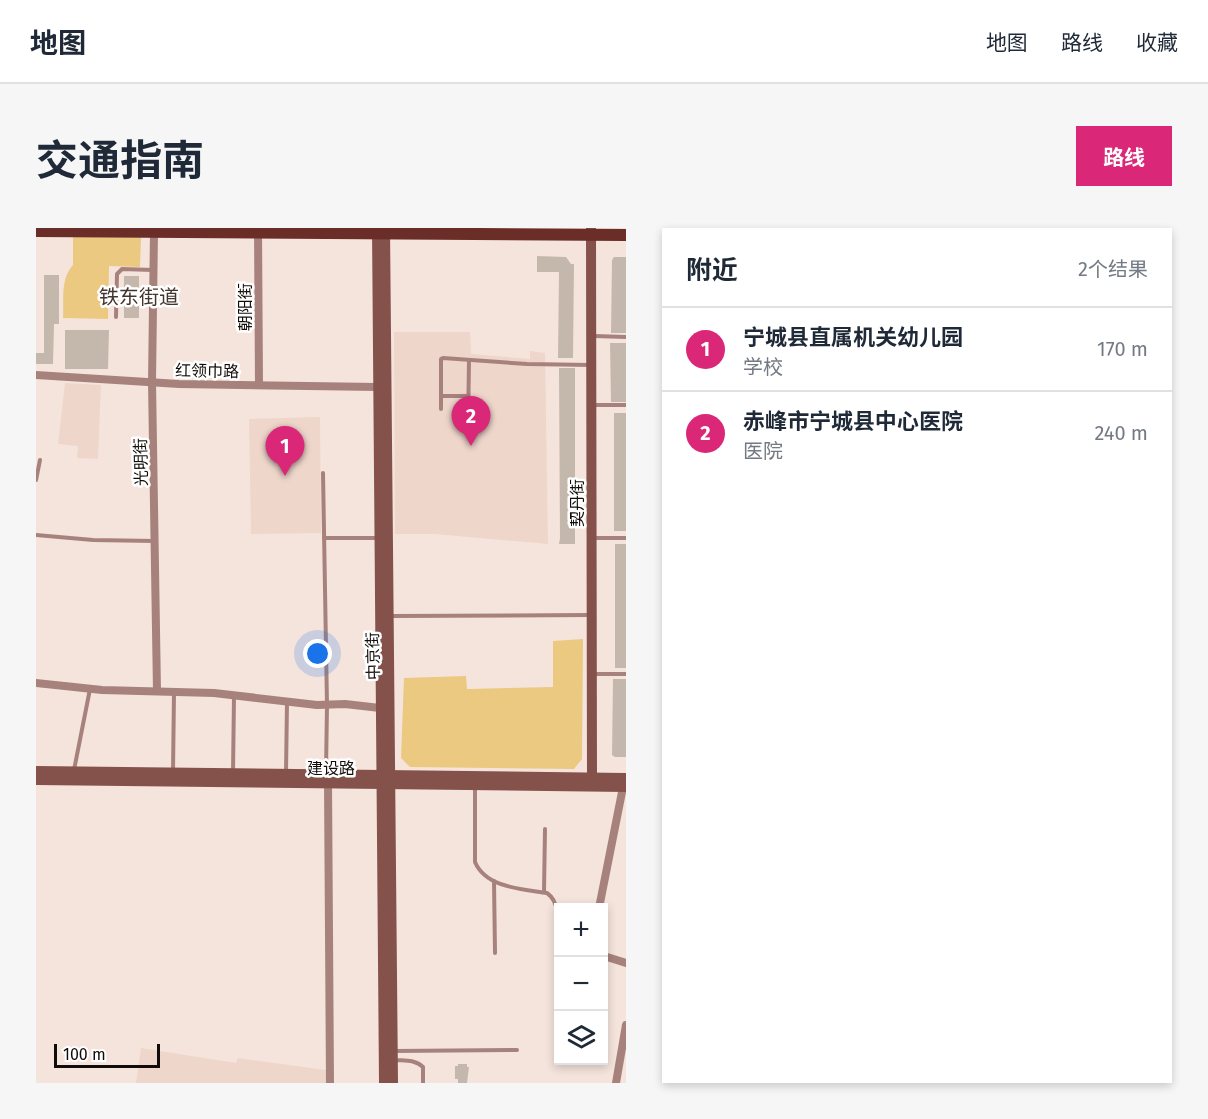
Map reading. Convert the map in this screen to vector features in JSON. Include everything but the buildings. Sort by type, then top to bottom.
[{"type":"main road","points":[[36,231],[591,231],[626,235]]},
{"type":"main road","name":"中京街","points":[[381,231],[378,387],[380,708],[385,779],[393,1083]]},
{"type":"main road","name":"中京街","points":[[381,231],[387,616],[384,1083]]},
{"type":"main road","name":"契丹街","points":[[591,231],[592,778]]},
{"type":"main road","name":"建设路","points":[[36,771],[286,774],[327,779]]},
{"type":"main road","name":"建设路","points":[[36,780],[592,778],[625,784]]},
{"type":"main road","name":"建设路","points":[[385,779],[475,785],[625,784]]},
{"type":"street","name":"朝阳街","points":[[258,230],[259,385]]},
{"type":"street","name":"光明街","points":[[154,232],[152,382],[157,691]]},
{"type":"street","name":"红领巾路","points":[[36,375],[152,382],[378,387]]},
{"type":"street","points":[[36,683],[90,689],[234,695],[380,708]]},
{"type":"street","points":[[327,779],[330,1083]]},
{"type":"street","points":[[600,903],[625,784]]},
{"type":"street","points":[[606,957],[626,963]]},
{"type":"street","points":[[616,1083],[626,1026]]},
{"type":"lane","points":[[116,317],[119,272],[122,269],[154,270]]},
{"type":"lane","points":[[591,336],[626,337]]},
{"type":"lane","points":[[441,409],[441,359],[527,364],[591,364]]},
{"type":"lane","points":[[468,427],[469,360]]},
{"type":"lane","points":[[441,396],[468,396]]},
{"type":"lane","points":[[592,405],[626,405]]},
{"type":"lane","points":[[36,480],[40,460]]},
{"type":"lane","points":[[323,473],[327,779]]},
{"type":"lane","points":[[36,535],[93,540],[155,541]]},
{"type":"lane","points":[[324,538],[378,538]]},
{"type":"lane","points":[[592,538],[626,538]]},
{"type":"lane","points":[[387,616],[592,615]]},
{"type":"lane","points":[[592,674],[626,674]]},
{"type":"lane","points":[[74,772],[90,689]]},
{"type":"lane","points":[[173,773],[174,692]]},
{"type":"lane","points":[[233,774],[234,695]]},
{"type":"lane","points":[[286,774],[287,701]]},
{"type":"lane","points":[[475,785],[475,862],[482,872],[494,881],[544,892],[550,895],[555,903]]},
{"type":"lane","points":[[544,892],[545,828]]},
{"type":"lane","points":[[494,881],[495,953]]},
{"type":"lane","points":[[392,1055],[517,1050]]},
{"type":"lane","points":[[392,1055],[420,1064],[423,1067],[423,1083]]},
{"type":"shaded area","points":[[73,236],[141,237],[140,267],[109,266],[108,319],[63,318],[64,283],[73,265]]},
{"type":"shaded area","points":[[394,332],[470,332],[471,354],[530,359],[530,351],[545,353],[548,544],[435,534],[395,534]]},
{"type":"shaded area","points":[[65,383],[101,385],[98,459],[77,458],[78,446],[58,444]]},
{"type":"shaded area","points":[[320,417],[321,533],[251,534],[249,419]]},
{"type":"shaded area","points":[[583,639],[582,759],[574,769],[410,767],[401,758],[404,678],[466,676],[467,689],[553,687],[553,641]]},
{"type":"shaded area","points":[[141,1048],[236,1063],[238,1058],[326,1070],[326,1083],[136,1083]]},
{"type":"place","name":"赤峰市宁城县中心医院","points":[[471,446]]},
{"type":"place","name":"宁城县直属机关幼儿园","points":[[285,476]]},
{"type":"district","name":"铁东街道","points":[[139,297]]}]
